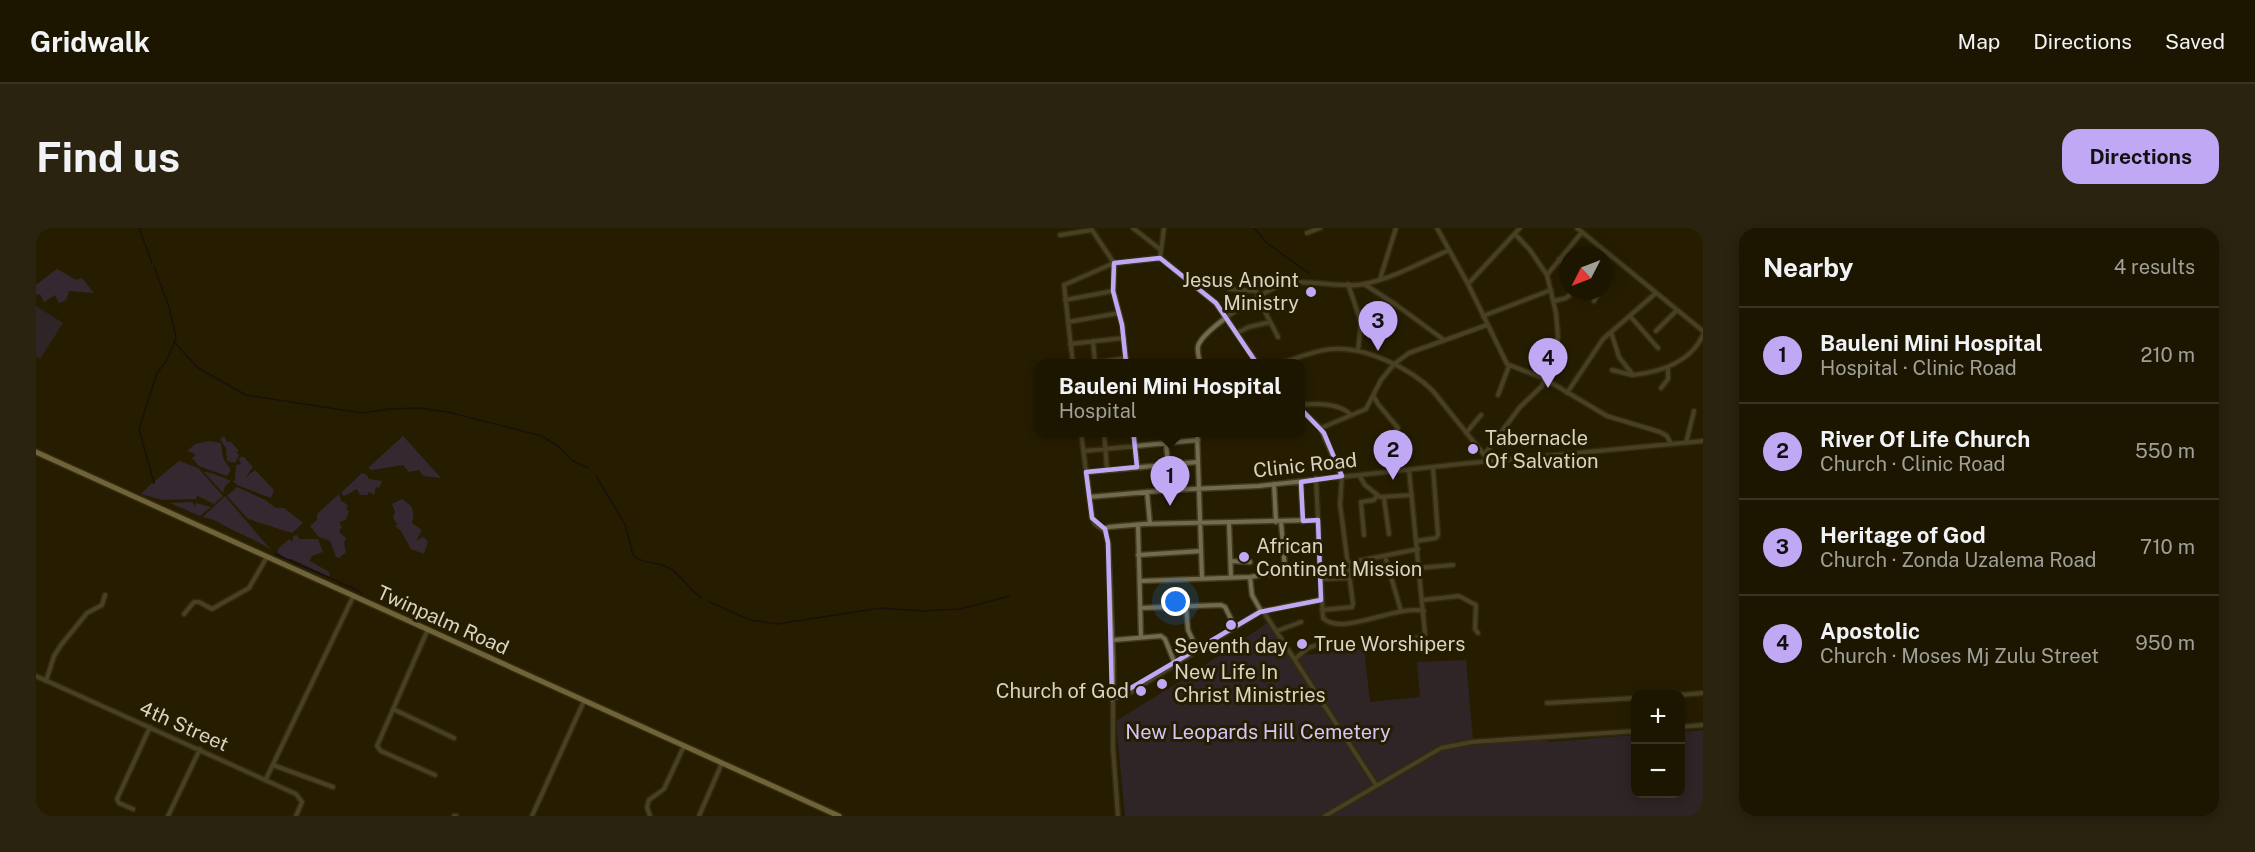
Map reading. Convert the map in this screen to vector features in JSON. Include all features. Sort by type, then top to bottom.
[{"type":"main road","name":"Twinpalm Road","points":[[36,452],[838,816]]},
{"type":"street","points":[[1133,228],[1161,250]]},
{"type":"street","points":[[1160,258],[1164,228]]},
{"type":"street","points":[[1307,233],[1319,228]]},
{"type":"street","points":[[1380,279],[1396,228]]},
{"type":"street","points":[[1437,228],[1468,284],[1504,361],[1509,366],[1545,379],[1607,416],[1660,432],[1667,436],[1671,444]]},
{"type":"street","points":[[1577,228],[1703,333],[1699,344],[1668,368],[1633,375],[1612,370]]},
{"type":"street","points":[[1060,235],[1092,230],[1114,263],[1113,291],[1122,325],[1126,359]]},
{"type":"street","points":[[1468,284],[1517,230],[1547,275],[1554,301],[1558,336],[1545,379],[1539,390],[1520,407],[1484,455]]},
{"type":"street","points":[[1570,246],[1582,232]]},
{"type":"street","points":[[1199,359],[1199,343],[1226,316],[1287,284],[1324,282],[1364,284],[1449,250]]},
{"type":"street","points":[[1072,359],[1064,285],[1114,263],[1160,258],[1212,298],[1255,359]]},
{"type":"street","points":[[1547,275],[1559,259]]},
{"type":"street","points":[[1348,284],[1361,322],[1358,351]]},
{"type":"street","points":[[1364,284],[1445,340]]},
{"type":"street","points":[[1230,289],[1255,291],[1278,337]]},
{"type":"street","points":[[1483,316],[1551,290]]},
{"type":"street","points":[[1065,300],[1113,291]]},
{"type":"street","points":[[1567,393],[1599,345],[1656,293]]},
{"type":"street","points":[[1554,301],[1559,300]]},
{"type":"street","points":[[1656,331],[1677,310]]},
{"type":"street","points":[[1068,322],[1119,313]]},
{"type":"street","points":[[1630,316],[1658,348]]},
{"type":"street","points":[[1236,333],[1270,322]]},
{"type":"street","points":[[1321,428],[1366,409],[1381,380],[1394,364],[1413,351],[1487,326]]},
{"type":"street","points":[[1611,332],[1619,357],[1633,375]]},
{"type":"street","points":[[1070,344],[1123,338]]},
{"type":"street","points":[[1093,341],[1095,359]]},
{"type":"street","points":[[1295,359],[1332,349],[1358,351],[1394,364],[1428,385],[1489,461]]},
{"type":"street","points":[[1498,395],[1509,366]]},
{"type":"street","points":[[1661,388],[1668,379],[1668,368]]},
{"type":"street","points":[[1374,397],[1398,428],[1391,438],[1394,471]]},
{"type":"street","points":[[1305,407],[1338,406],[1347,410],[1351,415]]},
{"type":"street","points":[[1686,442],[1694,411]]},
{"type":"street","points":[[1305,412],[1321,428],[1342,476],[1340,504],[1343,538],[1351,578],[1353,606],[1322,610]]},
{"type":"street","points":[[1466,432],[1481,415]]},
{"type":"street","points":[[1082,437],[1094,522],[1104,529],[1107,543],[1112,640],[1113,748],[1118,816]]},
{"type":"street","points":[[1105,437],[1107,470]]},
{"type":"street","points":[[1134,437],[1137,467]]},
{"type":"street","points":[[1166,437],[1168,464]]},
{"type":"street","points":[[1198,437],[1202,578]]},
{"type":"street","points":[[1084,451],[1198,440]]},
{"type":"street","name":"Clinic Road","points":[[1089,497],[1301,482],[1433,466],[1703,441]]},
{"type":"street","points":[[1086,472],[1198,462]]},
{"type":"street","points":[[1417,541],[1436,538],[1438,535],[1433,466]]},
{"type":"street","points":[[1377,644],[1424,636],[1425,632],[1409,470]]},
{"type":"street","points":[[1359,475],[1365,485],[1384,498],[1412,495]]},
{"type":"street","points":[[1316,479],[1323,618],[1337,626],[1401,610],[1424,610]]},
{"type":"street","points":[[1301,482],[1303,521]]},
{"type":"street","points":[[1140,581],[1250,577],[1284,571],[1274,484]]},
{"type":"street","points":[[1147,492],[1150,524]]},
{"type":"street","points":[[1364,535],[1362,502],[1374,500],[1377,495]]},
{"type":"street","points":[[1384,498],[1389,534]]},
{"type":"street","points":[[1104,529],[1150,524],[1318,520]]},
{"type":"street","points":[[1229,523],[1231,578]]},
{"type":"street","points":[[1138,525],[1141,637]]},
{"type":"street","points":[[1348,562],[1418,549]]},
{"type":"street","points":[[1138,555],[1201,551]]},
{"type":"street","points":[[184,614],[194,602],[199,602],[212,609],[249,588],[268,556]]},
{"type":"street","points":[[1384,556],[1401,610]]},
{"type":"street","points":[[1232,561],[1250,562]]},
{"type":"street","points":[[1419,568],[1453,565]]},
{"type":"street","points":[[1250,577],[1252,595],[1376,785]]},
{"type":"street","points":[[1321,579],[1351,578]]},
{"type":"street","points":[[46,681],[54,656],[61,645],[87,613],[102,605],[105,596]]},
{"type":"street","points":[[1423,600],[1460,596],[1476,605],[1475,629],[1478,633]]},
{"type":"street","points":[[266,779],[353,597]]},
{"type":"street","points":[[1112,699],[1126,695],[1197,649],[1262,611],[1321,600]]},
{"type":"street","points":[[1186,606],[1188,630],[1197,649]]},
{"type":"street","points":[[1140,608],[1223,606],[1234,627]]},
{"type":"street","points":[[1277,631],[1301,622]]},
{"type":"street","points":[[428,629],[377,746],[378,749],[435,775]]},
{"type":"street","points":[[1112,640],[1163,637],[1175,664]]},
{"type":"street","points":[[1295,658],[1308,648],[1326,642]]},
{"type":"street","name":"4th Street","points":[[36,676],[299,796],[302,802],[296,816]]},
{"type":"street","points":[[1685,695],[1703,693]]},
{"type":"street","points":[[1547,703],[1631,698]]},
{"type":"street","points":[[532,816],[584,700]]},
{"type":"street","points":[[393,709],[454,738]]},
{"type":"street","points":[[1685,727],[1703,725]]},
{"type":"street","points":[[133,809],[119,803],[117,799],[150,727]]},
{"type":"street","points":[[1325,816],[1431,752],[1454,745],[1631,731]]},
{"type":"street","points":[[650,816],[647,807],[649,800],[664,789],[684,746]]},
{"type":"street","points":[[168,816],[200,749]]},
{"type":"street","points":[[699,816],[722,763]]},
{"type":"street","points":[[273,765],[333,787]]},
{"type":"highlighted area","points":[[1160,258],[1216,303],[1255,361],[1324,433],[1342,476],[1301,482],[1303,521],[1318,520],[1321,600],[1260,612],[1112,699],[1108,543],[1105,529],[1092,518],[1086,472],[1137,467],[1122,325],[1113,291],[1114,263]]},
{"type":"green space","points":[[36,306],[63,323],[40,359],[36,356]]},
{"type":"green space","name":"New Leopards Hill Cemetery","points":[[1272,620],[1296,656],[1364,649],[1370,702],[1420,697],[1417,662],[1466,660],[1473,739],[1546,735],[1548,742],[1631,735],[1631,798],[1685,798],[1685,732],[1703,730],[1703,816],[1125,816],[1116,721]]},
{"type":"shaded area","points":[[57,269],[76,280],[82,278],[94,293],[69,291],[66,300],[59,303],[55,295],[44,302],[40,294],[36,295],[36,285]]},
{"type":"shaded area","points":[[224,436],[227,442],[231,442],[239,451],[236,452],[239,455],[235,463],[227,461],[226,448],[220,439]]},
{"type":"shaded area","points":[[403,436],[441,478],[423,476],[419,470],[409,472],[403,465],[372,470],[368,468]]},
{"type":"shaded area","points":[[209,441],[221,443],[223,458],[231,470],[227,476],[199,466],[192,458],[195,456],[194,453],[187,451],[195,444]]},
{"type":"shaded area","points":[[244,457],[253,467],[245,478],[255,470],[274,490],[271,498],[237,485],[233,481],[236,465],[241,464],[239,459]]},
{"type":"shaded area","points":[[179,461],[198,468],[223,496],[214,504],[196,495],[197,499],[163,500],[141,494]]},
{"type":"shaded area","points":[[204,472],[231,481],[225,486],[223,493]]},
{"type":"shaded area","points":[[362,473],[369,479],[382,481],[379,488],[376,487],[374,495],[369,492],[367,495],[360,495],[357,489],[344,496],[341,493]]},
{"type":"shaded area","points":[[237,487],[265,500],[276,508],[284,508],[303,523],[292,533],[248,519],[227,496]]},
{"type":"shaded area","points":[[339,494],[341,501],[348,505],[346,509],[349,511],[346,520],[339,522],[342,527],[339,532],[346,538],[344,543],[346,552],[339,558],[336,557],[330,541],[319,537],[310,526],[317,520],[317,514]]},
{"type":"shaded area","points":[[225,496],[271,550],[217,521],[203,517]]},
{"type":"shaded area","points":[[402,499],[412,509],[412,523],[422,530],[416,541],[423,537],[428,541],[424,554],[411,549],[401,531],[395,526],[401,522],[397,524],[393,518],[395,512],[392,504]]},
{"type":"shaded area","points":[[192,502],[195,506],[196,503],[211,507],[200,516],[170,503]]},
{"type":"shaded area","points":[[297,535],[299,539],[318,539],[323,552],[312,556],[310,561],[329,572],[330,577],[291,559],[286,559],[277,552],[289,539],[293,542],[293,536]]},
{"type":"waterway","points":[[139,228],[152,263]]},
{"type":"waterway","points":[[1254,228],[1268,244],[1310,274]]},
{"type":"waterway","points":[[154,266],[169,307],[176,337],[167,360],[157,373],[139,429],[154,483]]},
{"type":"waterway","points":[[174,342],[198,368],[246,395],[362,413],[419,408],[448,412],[542,436],[559,447],[573,461],[588,468]]},
{"type":"waterway","points":[[596,476],[625,524],[633,555],[641,560],[669,568],[702,598]]},
{"type":"waterway","points":[[275,554],[330,578]]},
{"type":"waterway","points":[[332,579],[362,593],[360,598]]},
{"type":"waterway","points":[[708,601],[750,620],[777,624],[881,608],[922,611],[960,609],[1010,596]]},
{"type":"place","name":"Jesus Anoint Ministry","points":[[1311,292]]},
{"type":"place","name":"Heritage of God","points":[[1378,351]]},
{"type":"place","name":"Apostolic","points":[[1548,388]]},
{"type":"place","name":"Tabernacle Of Salvation","points":[[1473,449]]},
{"type":"place","name":"River Of Life Church","points":[[1393,480]]},
{"type":"place","name":"Bauleni Mini Hospital","points":[[1170,506]]},
{"type":"place","name":"African Continent Mission","points":[[1244,557]]},
{"type":"place","name":"Seventh day","points":[[1231,625]]},
{"type":"place","name":"True Worshipers","points":[[1302,644]]},
{"type":"place","name":"New Life In Christ Ministries","points":[[1162,684]]},
{"type":"place","name":"Church of God","points":[[1141,691]]}]
